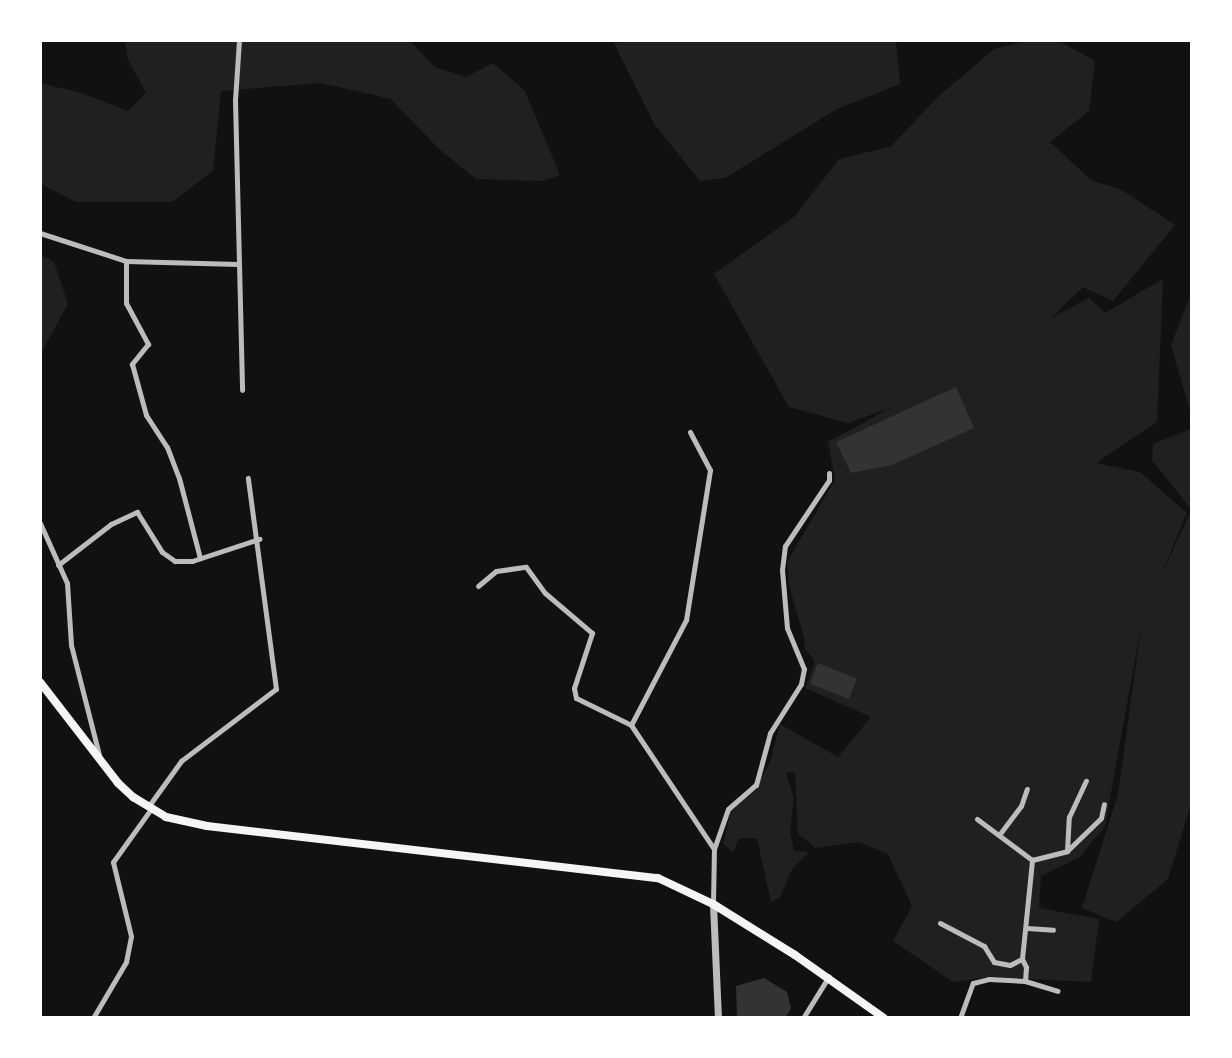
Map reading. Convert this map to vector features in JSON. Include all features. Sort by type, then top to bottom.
[{"type":"main road","points":[[40,682],[101,762],[133,797],[149,808],[181,822],[616,871],[658,878],[713,904],[829,976],[884,1017]]},
{"type":"street","points":[[239,40],[235,100],[242,390]]},
{"type":"street","points":[[40,233],[126,261],[238,264]]},
{"type":"street","points":[[126,261],[126,303],[148,344],[132,364],[146,415],[167,447],[179,478],[200,558]]},
{"type":"street","points":[[631,725],[686,620],[710,470],[690,432]]},
{"type":"street","points":[[718,1017],[713,904],[714,849],[728,809],[756,785],[770,733],[801,684],[804,669],[786,617],[785,546],[804,513],[829,480],[829,473]]},
{"type":"street","points":[[93,1017],[126,962],[131,936],[113,862],[182,761],[276,689],[259,539],[248,478]]},
{"type":"street","points":[[58,565],[111,524],[137,512],[168,558],[184,563],[259,539]]},
{"type":"street","points":[[40,523],[68,589],[72,645],[101,762]]},
{"type":"street","points":[[478,586],[496,571],[526,567],[545,593],[592,633],[574,687],[576,698],[631,725],[714,849]]},
{"type":"street","points":[[1067,850],[1069,817],[1086,781]]},
{"type":"street","points":[[999,835],[1021,807],[1027,789]]},
{"type":"street","points":[[1032,860],[1067,850],[1101,818],[1104,804]]},
{"type":"street","points":[[977,819],[1032,860]]},
{"type":"street","points":[[1025,981],[1026,966],[1022,959],[1027,928],[1032,860]]},
{"type":"street","points":[[940,923],[984,946],[994,962],[1010,965],[1022,959]]},
{"type":"street","points":[[1027,928],[1053,930]]},
{"type":"street","points":[[802,1017],[829,976]]},
{"type":"street","points":[[960,1017],[973,984],[989,979],[1025,981],[1057,991]]},
{"type":"shaded area","points":[[125,41],[410,41],[435,67],[466,77],[493,63],[525,91],[560,175],[543,181],[476,179],[439,149],[391,99],[321,83],[221,91],[213,171],[172,202],[76,202],[41,184],[40,83],[82,93],[128,111],[146,92],[128,60]]},
{"type":"shaded area","points":[[613,41],[896,41],[900,84],[837,109],[725,178],[700,181],[655,125]]},
{"type":"shaded area","points":[[1027,41],[1059,41],[1095,61],[1089,111],[1050,142],[1092,181],[1120,189],[1175,225],[1113,301],[1083,287],[1051,318],[1089,298],[1105,313],[1163,279],[1157,422],[1096,463],[1140,472],[1187,513],[1160,577],[1191,511],[1192,801],[1168,879],[1116,922],[1082,908],[1118,794],[1142,621],[1105,826],[1080,857],[1041,876],[1039,908],[1099,919],[1091,982],[990,977],[953,982],[893,941],[912,906],[888,854],[859,842],[816,848],[798,834],[795,772],[786,773],[794,798],[790,831],[794,851],[809,852],[792,869],[780,897],[771,902],[757,838],[739,838],[733,852],[723,844],[731,811],[755,788],[770,763],[780,724],[838,757],[871,717],[805,688],[815,661],[804,648],[805,641],[789,585],[787,562],[835,480],[828,442],[890,408],[848,423],[789,407],[714,274],[795,216],[839,159],[890,147],[940,95],[994,49]]},
{"type":"shaded area","points":[[41,255],[54,262],[68,304],[41,353]]},
{"type":"shaded area","points":[[1192,294],[1191,415],[1171,345]]},
{"type":"shaded area","points":[[956,387],[974,428],[892,465],[851,473],[836,442]]},
{"type":"shaded area","points":[[1191,429],[1191,509],[1152,460],[1153,444]]},
{"type":"shaded area","points":[[818,663],[857,679],[849,699],[810,683]]},
{"type":"shaded area","points":[[764,978],[787,992],[791,1008],[786,1017],[737,1017],[736,986]]}]
